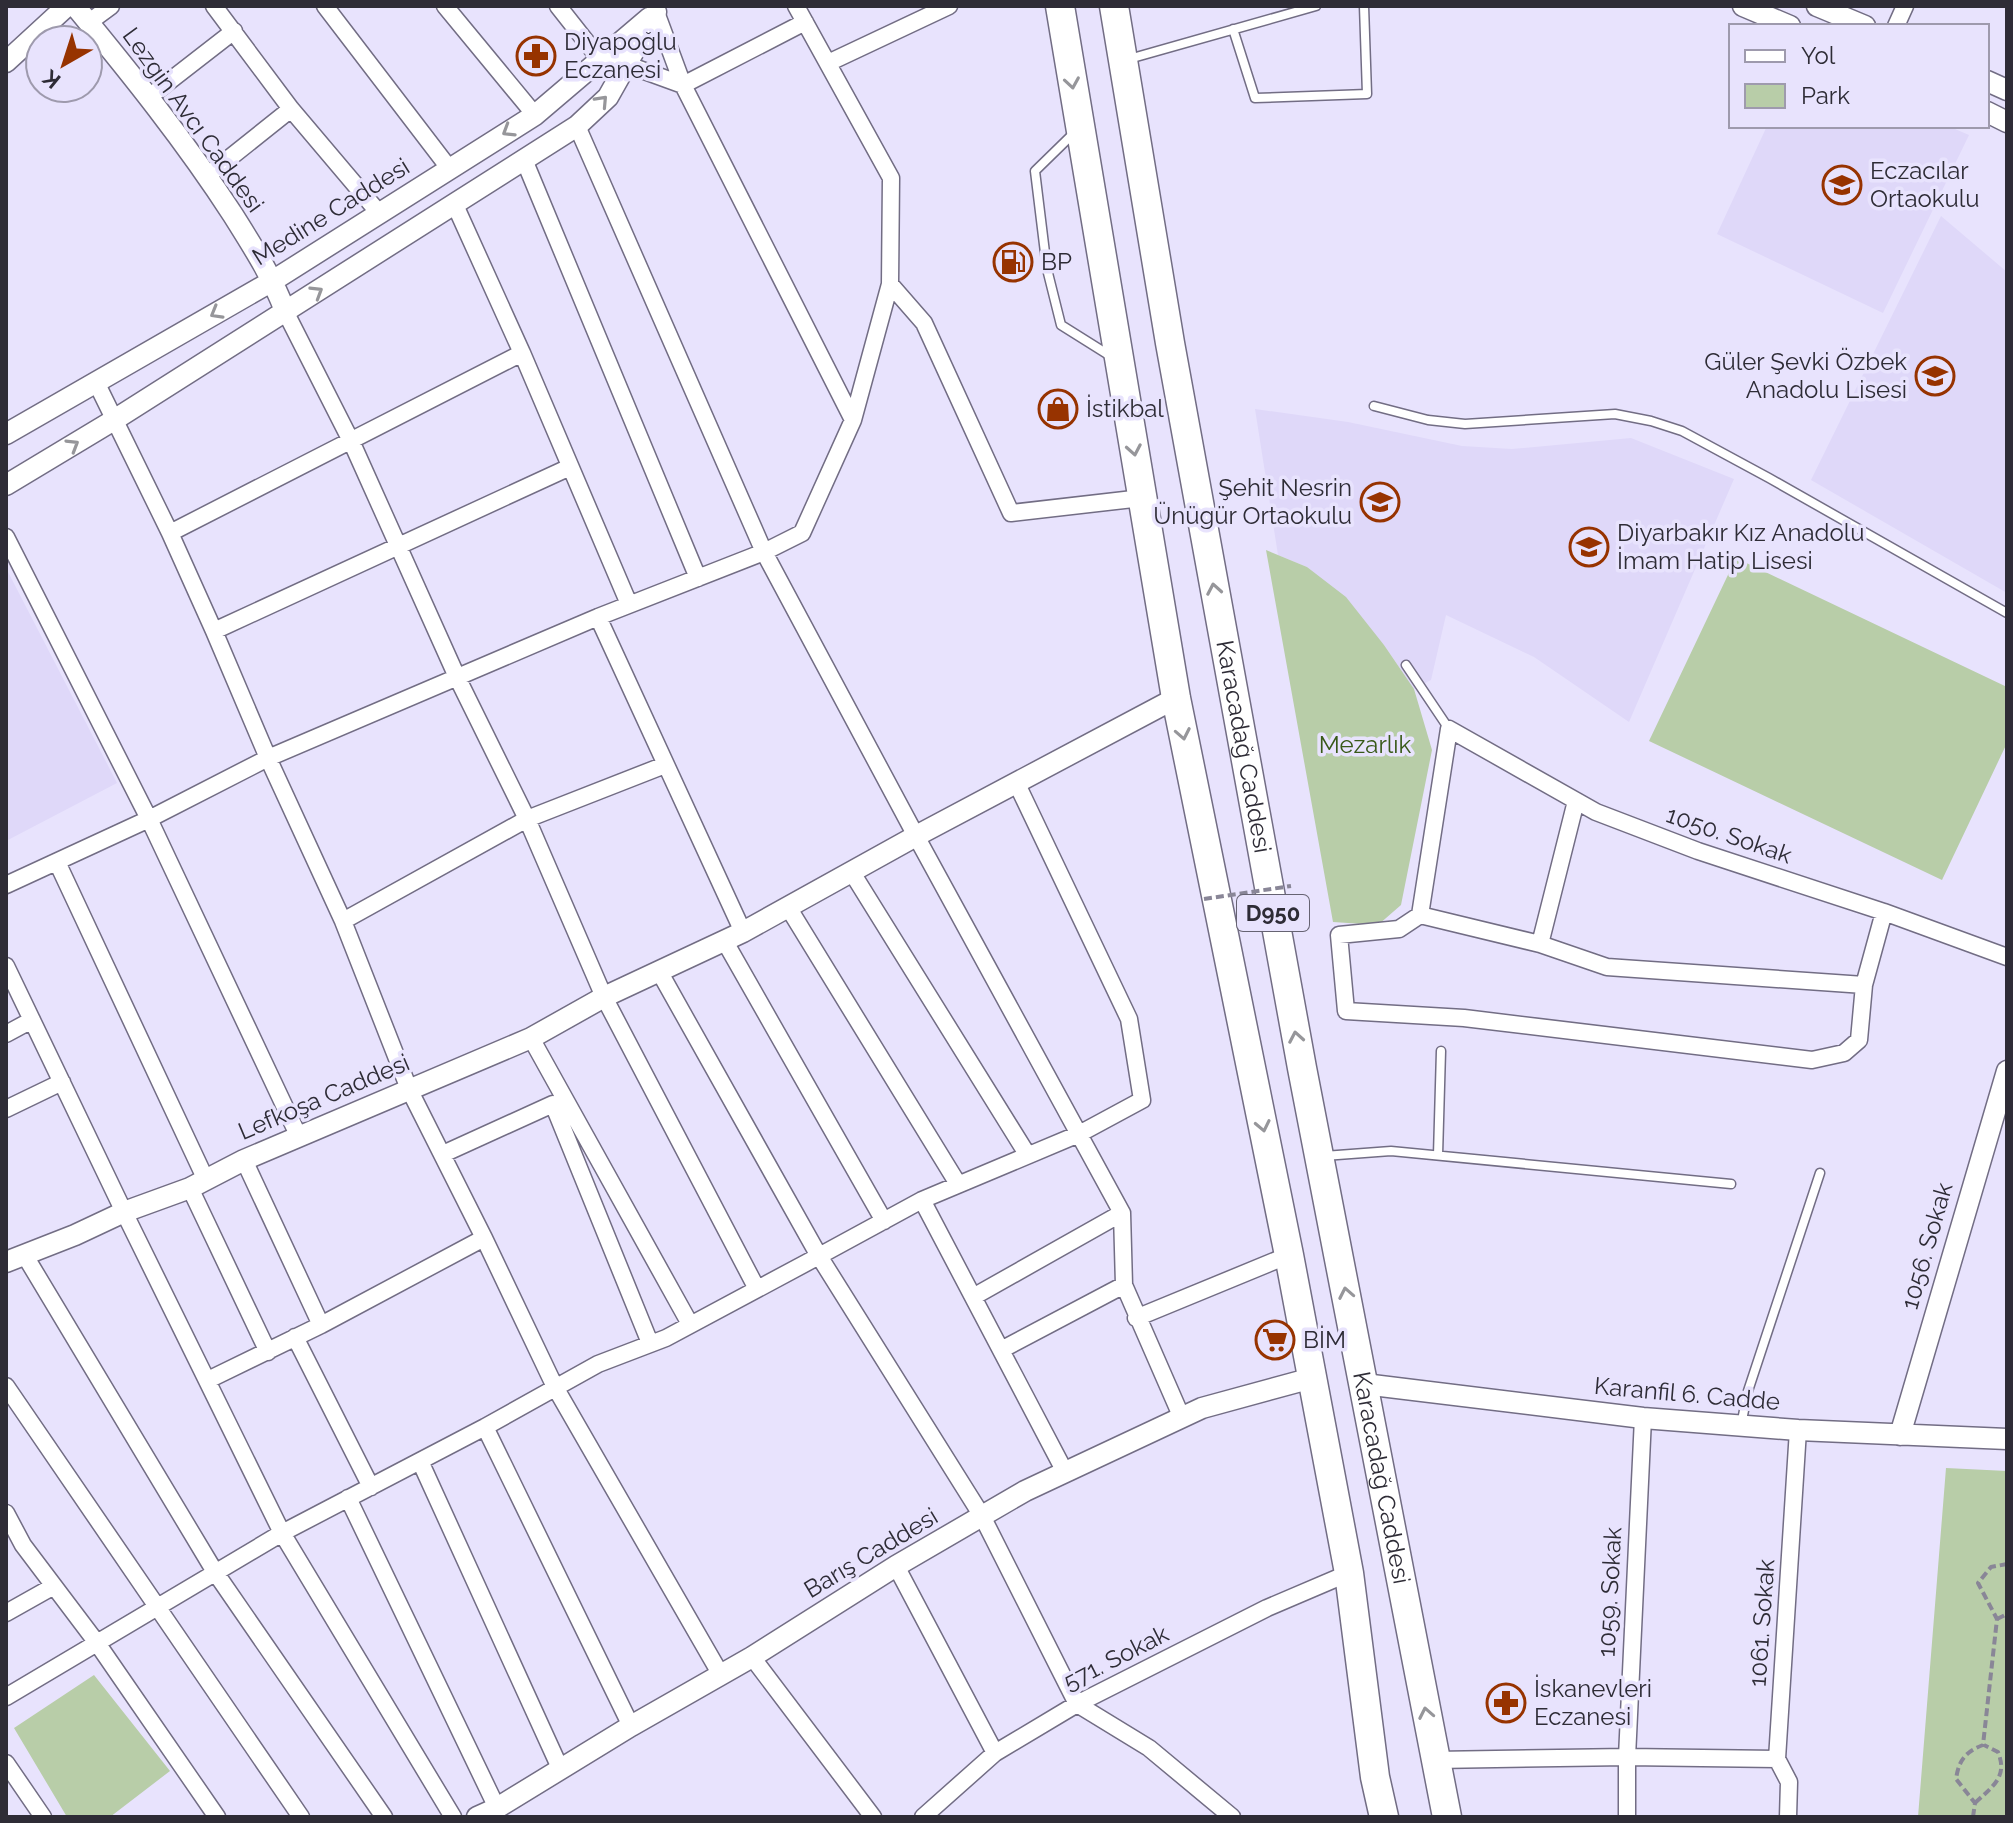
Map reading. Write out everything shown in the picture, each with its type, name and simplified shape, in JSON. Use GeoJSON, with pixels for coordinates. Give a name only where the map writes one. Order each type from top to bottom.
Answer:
{"type":"FeatureCollection","features":[{"type":"Feature","properties":{"kind":"highway","name":"Karacadağ Caddesi"},"geometry":{"type":"LineString","coordinates":[[1060,6],[1176,698],[1289,1255],[1349,1573],[1375,1777],[1384,1817]]}},
{"type":"Feature","properties":{"kind":"highway","name":"Karacadağ Caddesi"},"geometry":{"type":"LineString","coordinates":[[1114,6],[1170,343],[1319,1156],[1447,1817]]}},
{"type":"Feature","properties":{"kind":"street"},"geometry":{"type":"LineString","coordinates":[[6,62],[67,6]]}},
{"type":"Feature","properties":{"kind":"street","name":"Lezgin Avcı Caddesi"},"geometry":{"type":"LineString","coordinates":[[75,6],[149,97],[207,176],[274,280],[285,311]]}},
{"type":"Feature","properties":{"kind":"street"},"geometry":{"type":"LineString","coordinates":[[88,23],[111,6]]}},
{"type":"Feature","properties":{"kind":"street"},"geometry":{"type":"LineString","coordinates":[[214,6],[291,109],[379,213]]}},
{"type":"Feature","properties":{"kind":"street"},"geometry":{"type":"LineString","coordinates":[[325,6],[449,168]]}},
{"type":"Feature","properties":{"kind":"street"},"geometry":{"type":"LineString","coordinates":[[445,6],[535,115]]}},
{"type":"Feature","properties":{"kind":"street"},"geometry":{"type":"LineString","coordinates":[[558,6],[599,58],[683,85],[805,22]]}},
{"type":"Feature","properties":{"kind":"street"},"geometry":{"type":"LineString","coordinates":[[6,885],[149,819],[268,758],[629,604],[764,552],[802,533],[853,420],[890,284],[891,178],[796,6]]}},
{"type":"Feature","properties":{"kind":"street"},"geometry":{"type":"LineString","coordinates":[[828,63],[949,6]]}},
{"type":"Feature","properties":{"kind":"street"},"geometry":{"type":"LineString","coordinates":[[1743,6],[1785,24]]}},
{"type":"Feature","properties":{"kind":"street"},"geometry":{"type":"LineString","coordinates":[[1817,6],[1860,24]]}},
{"type":"Feature","properties":{"kind":"street"},"geometry":{"type":"LineString","coordinates":[[6,485],[525,162],[577,126],[608,97],[660,9]]}},
{"type":"Feature","properties":{"kind":"street"},"geometry":{"type":"LineString","coordinates":[[660,9],[683,85],[853,420]]}},
{"type":"Feature","properties":{"kind":"street","name":"Medine Caddesi"},"geometry":{"type":"LineString","coordinates":[[6,434],[274,280],[535,115],[660,9]]}},
{"type":"Feature","properties":{"kind":"street"},"geometry":{"type":"LineString","coordinates":[[149,97],[234,31]]}},
{"type":"Feature","properties":{"kind":"street"},"geometry":{"type":"LineString","coordinates":[[207,176],[291,109]]}},
{"type":"Feature","properties":{"kind":"street"},"geometry":{"type":"LineString","coordinates":[[1989,113],[2007,122]]}},
{"type":"Feature","properties":{"kind":"street"},"geometry":{"type":"LineString","coordinates":[[577,126],[764,552],[1122,1213],[1124,1285],[1182,1418]]}},
{"type":"Feature","properties":{"kind":"street"},"geometry":{"type":"LineString","coordinates":[[525,162],[698,578]]}},
{"type":"Feature","properties":{"kind":"street"},"geometry":{"type":"LineString","coordinates":[[455,205],[629,604]]}},
{"type":"Feature","properties":{"kind":"street"},"geometry":{"type":"LineString","coordinates":[[890,284],[924,323],[1011,513],[1142,498]]}},
{"type":"Feature","properties":{"kind":"street"},"geometry":{"type":"LineString","coordinates":[[285,311],[352,443],[457,677],[527,819],[604,997],[757,1289]]}},
{"type":"Feature","properties":{"kind":"street"},"geometry":{"type":"LineString","coordinates":[[170,533],[352,443],[522,353]]}},
{"type":"Feature","properties":{"kind":"street"},"geometry":{"type":"LineString","coordinates":[[96,382],[170,533],[343,921],[409,1089],[555,1387],[721,1675]]}},
{"type":"Feature","properties":{"kind":"street"},"geometry":{"type":"LineString","coordinates":[[214,631],[570,467]]}},
{"type":"Feature","properties":{"kind":"street"},"geometry":{"type":"LineString","coordinates":[[6,537],[149,819],[299,1137]]}},
{"type":"Feature","properties":{"kind":"street"},"geometry":{"type":"LineString","coordinates":[[598,617],[665,765],[733,936],[884,1221]]}},
{"type":"Feature","properties":{"kind":"street","name":"Lefkoşa Caddesi"},"geometry":{"type":"LineString","coordinates":[[15,1258],[198,1184],[244,1160],[531,1038],[604,997],[733,936],[1176,698]]}},
{"type":"Feature","properties":{"kind":"street"},"geometry":{"type":"LineString","coordinates":[[1420,915],[1449,729]]}},
{"type":"Feature","properties":{"kind":"street","name":"1050. Sokak"},"geometry":{"type":"LineString","coordinates":[[1449,729],[1596,812],[1698,851],[1884,912],[2007,957]]}},
{"type":"Feature","properties":{"kind":"street"},"geometry":{"type":"LineString","coordinates":[[343,921],[527,819],[665,765]]}},
{"type":"Feature","properties":{"kind":"street"},"geometry":{"type":"LineString","coordinates":[[6,1697],[282,1533],[598,1364],[690,1324],[922,1200],[1079,1134],[1142,1100],[1129,1019],[1016,782]]}},
{"type":"Feature","properties":{"kind":"street"},"geometry":{"type":"LineString","coordinates":[[1540,944],[1576,801]]}},
{"type":"Feature","properties":{"kind":"street"},"geometry":{"type":"LineString","coordinates":[[57,862],[268,1352]]}},
{"type":"Feature","properties":{"kind":"street"},"geometry":{"type":"LineString","coordinates":[[851,871],[1027,1154]]}},
{"type":"Feature","properties":{"kind":"street"},"geometry":{"type":"LineString","coordinates":[[788,907],[958,1184]]}},
{"type":"Feature","properties":{"kind":"street"},"geometry":{"type":"LineString","coordinates":[[1864,985],[1607,967],[1540,944],[1420,915],[1399,929],[1339,935],[1346,1011],[1464,1018],[1812,1060],[1844,1053],[1859,1040],[1864,985],[1884,912]]}},
{"type":"Feature","properties":{"kind":"street"},"geometry":{"type":"LineString","coordinates":[[6,966],[282,1533],[453,1817]]}},
{"type":"Feature","properties":{"kind":"street"},"geometry":{"type":"LineString","coordinates":[[659,971],[819,1256],[982,1516],[1077,1704],[1149,1748],[1232,1817]]}},
{"type":"Feature","properties":{"kind":"street"},"geometry":{"type":"LineString","coordinates":[[6,1034],[32,1020]]}},
{"type":"Feature","properties":{"kind":"street"},"geometry":{"type":"LineString","coordinates":[[531,1038],[690,1324]]}},
{"type":"Feature","properties":{"kind":"street","name":"1056. Sokak"},"geometry":{"type":"LineString","coordinates":[[1900,1435],[2007,1071]]}},
{"type":"Feature","properties":{"kind":"street"},"geometry":{"type":"LineString","coordinates":[[6,1109],[62,1082]]}},
{"type":"Feature","properties":{"kind":"street"},"geometry":{"type":"LineString","coordinates":[[443,1154],[553,1104],[650,1343]]}},
{"type":"Feature","properties":{"kind":"street"},"geometry":{"type":"LineString","coordinates":[[244,1160],[321,1325]]}},
{"type":"Feature","properties":{"kind":"street"},"geometry":{"type":"LineString","coordinates":[[922,1200],[1065,1472]]}},
{"type":"Feature","properties":{"kind":"street"},"geometry":{"type":"LineString","coordinates":[[973,1297],[1122,1213]]}},
{"type":"Feature","properties":{"kind":"street"},"geometry":{"type":"LineString","coordinates":[[208,1380],[321,1325],[484,1238]]}},
{"type":"Feature","properties":{"kind":"street"},"geometry":{"type":"LineString","coordinates":[[1136,1318],[1289,1255]]}},
{"type":"Feature","properties":{"kind":"street"},"geometry":{"type":"LineString","coordinates":[[15,1258],[215,1572],[384,1817]]}},
{"type":"Feature","properties":{"kind":"street"},"geometry":{"type":"LineString","coordinates":[[1001,1350],[1124,1285]]}},
{"type":"Feature","properties":{"kind":"street"},"geometry":{"type":"LineString","coordinates":[[295,1337],[371,1487]]}},
{"type":"Feature","properties":{"kind":"street","name":"Barış Caddesi"},"geometry":{"type":"LineString","coordinates":[[484,1814],[752,1657],[896,1566],[1025,1491],[1202,1408],[1312,1378]]}},
{"type":"Feature","properties":{"kind":"street","name":"Karanfil 6. Cadde"},"geometry":{"type":"LineString","coordinates":[[1364,1384],[1643,1418],[1798,1430],[2007,1439]]}},
{"type":"Feature","properties":{"kind":"street"},"geometry":{"type":"LineString","coordinates":[[6,1386],[301,1817]]}},
{"type":"Feature","properties":{"kind":"street","name":"1059. Sokak"},"geometry":{"type":"LineString","coordinates":[[1627,1817],[1627,1757],[1643,1418]]}},
{"type":"Feature","properties":{"kind":"street"},"geometry":{"type":"LineString","coordinates":[[485,1427],[631,1726]]}},
{"type":"Feature","properties":{"kind":"street","name":"1061. Sokak"},"geometry":{"type":"LineString","coordinates":[[1788,1817],[1789,1782],[1777,1759],[1798,1430]]}},
{"type":"Feature","properties":{"kind":"street"},"geometry":{"type":"LineString","coordinates":[[420,1461],[560,1768]]}},
{"type":"Feature","properties":{"kind":"street"},"geometry":{"type":"LineString","coordinates":[[348,1498],[484,1814]]}},
{"type":"Feature","properties":{"kind":"street"},"geometry":{"type":"LineString","coordinates":[[6,1513],[12,1542],[54,1586],[97,1643],[217,1817]]}},
{"type":"Feature","properties":{"kind":"street"},"geometry":{"type":"LineString","coordinates":[[896,1566],[995,1753]]}},
{"type":"Feature","properties":{"kind":"street","name":"571. Sokak"},"geometry":{"type":"LineString","coordinates":[[923,1817],[995,1753],[1077,1704],[1267,1608],[1349,1573]]}},
{"type":"Feature","properties":{"kind":"street"},"geometry":{"type":"LineString","coordinates":[[6,1613],[54,1586]]}},
{"type":"Feature","properties":{"kind":"street"},"geometry":{"type":"LineString","coordinates":[[752,1657],[873,1817]]}},
{"type":"Feature","properties":{"kind":"street"},"geometry":{"type":"LineString","coordinates":[[1435,1760],[1627,1757],[1777,1759]]}},
{"type":"Feature","properties":{"kind":"street"},"geometry":{"type":"LineString","coordinates":[[6,1763],[13,1788],[43,1817]]}},
{"type":"Feature","properties":{"kind":"lane"},"geometry":{"type":"LineString","coordinates":[[1124,60],[1316,6]]}},
{"type":"Feature","properties":{"kind":"lane"},"geometry":{"type":"LineString","coordinates":[[1233,29],[1255,98],[1367,94],[1364,6]]}},
{"type":"Feature","properties":{"kind":"lane"},"geometry":{"type":"LineString","coordinates":[[1079,127],[1035,171],[1047,269],[1061,325],[1118,360]]}},
{"type":"Feature","properties":{"kind":"lane"},"geometry":{"type":"LineString","coordinates":[[1374,406],[1457,424],[1615,414],[1682,431],[2007,613]]}},
{"type":"Feature","properties":{"kind":"lane"},"geometry":{"type":"LineString","coordinates":[[1406,665],[1449,729]]}},
{"type":"Feature","properties":{"kind":"lane"},"geometry":{"type":"LineString","coordinates":[[1438,1155],[1441,1051]]}},
{"type":"Feature","properties":{"kind":"lane"},"geometry":{"type":"LineString","coordinates":[[1319,1156],[1391,1151],[1731,1184]]}},
{"type":"Feature","properties":{"kind":"lane"},"geometry":{"type":"LineString","coordinates":[[1741,1425],[1748,1391],[1820,1173]]}},
{"type":"Feature","properties":{"kind":"path"},"geometry":{"type":"LineString","coordinates":[[1204,899],[1291,886]]}},
{"type":"Feature","properties":{"kind":"path"},"geometry":{"type":"LineString","coordinates":[[1983,1745],[1997,1619],[1978,1583],[1991,1567],[2007,1564]]}},
{"type":"Feature","properties":{"kind":"path"},"geometry":{"type":"LineString","coordinates":[[1997,1619],[2007,1614]]}},
{"type":"Feature","properties":{"kind":"path"},"geometry":{"type":"LineString","coordinates":[[1973,1817],[1975,1803],[1990,1789],[2002,1772],[2003,1765],[1998,1752],[1983,1745],[1968,1751],[1958,1765],[1956,1779],[1975,1803]]}},
{"type":"Feature","properties":{"kind":"shaded area","name":"Eczacılar Ortaokulu"},"geometry":{"type":"Polygon","coordinates":[[[1766,128],[1953,128],[1969,135],[1883,313],[1717,234],[1766,128]]]}},
{"type":"Feature","properties":{"kind":"shaded area","name":"Güler Şevki Özbek Anadolu Lisesi"},"geometry":{"type":"Polygon","coordinates":[[[1941,216],[2007,272],[2007,593],[1811,480],[1941,216]]]}},
{"type":"Feature","properties":{"kind":"shaded area"},"geometry":{"type":"Polygon","coordinates":[[[1255,409],[1348,422],[1462,446],[1512,449],[1631,438],[1734,479],[1629,722],[1534,657],[1446,615],[1431,680],[1414,689],[1384,645],[1307,567],[1278,555],[1255,409]]]}},
{"type":"Feature","properties":{"kind":"shaded area"},"geometry":{"type":"Polygon","coordinates":[[[6,568],[117,783],[6,841],[6,568]]]}},
{"type":"Feature","properties":{"kind":"green space","name":"Mezarlık"},"geometry":{"type":"Polygon","coordinates":[[[1266,550],[1307,567],[1346,597],[1414,689],[1432,750],[1401,905],[1378,925],[1333,922],[1266,550]]]}},
{"type":"Feature","properties":{"kind":"green space"},"geometry":{"type":"Polygon","coordinates":[[[1736,558],[2007,687],[2007,743],[1942,880],[1649,741],[1736,558]]]}},
{"type":"Feature","properties":{"kind":"green space"},"geometry":{"type":"Polygon","coordinates":[[[1946,1468],[2007,1471],[2007,1817],[1918,1817],[1946,1468]]]}},
{"type":"Feature","properties":{"kind":"green space"},"geometry":{"type":"Polygon","coordinates":[[[94,1675],[170,1771],[110,1817],[67,1817],[14,1728],[94,1675]]]}},
{"type":"Feature","properties":{"kind":"place","name":"Diyapoğlu Eczanesi"},"geometry":{"type":"Point","coordinates":[536,56]}},
{"type":"Feature","properties":{"kind":"place","name":"Eczacılar Ortaokulu"},"geometry":{"type":"Point","coordinates":[1842,185]}},
{"type":"Feature","properties":{"kind":"place","name":"BP"},"geometry":{"type":"Point","coordinates":[1013,262]}},
{"type":"Feature","properties":{"kind":"place","name":"Güler Şevki Özbek Anadolu Lisesi"},"geometry":{"type":"Point","coordinates":[1935,376]}},
{"type":"Feature","properties":{"kind":"place","name":"İstikbal"},"geometry":{"type":"Point","coordinates":[1058,409]}},
{"type":"Feature","properties":{"kind":"place","name":"Şehit Nesrin Ünügür Ortaokulu"},"geometry":{"type":"Point","coordinates":[1380,502]}},
{"type":"Feature","properties":{"kind":"place","name":"Diyarbakır Kız Anadolu İmam Hatip Lisesi"},"geometry":{"type":"Point","coordinates":[1589,547]}},
{"type":"Feature","properties":{"kind":"place","name":"BİM"},"geometry":{"type":"Point","coordinates":[1275,1340]}},
{"type":"Feature","properties":{"kind":"place","name":"İskanevleri Eczanesi"},"geometry":{"type":"Point","coordinates":[1506,1703]}}]}
